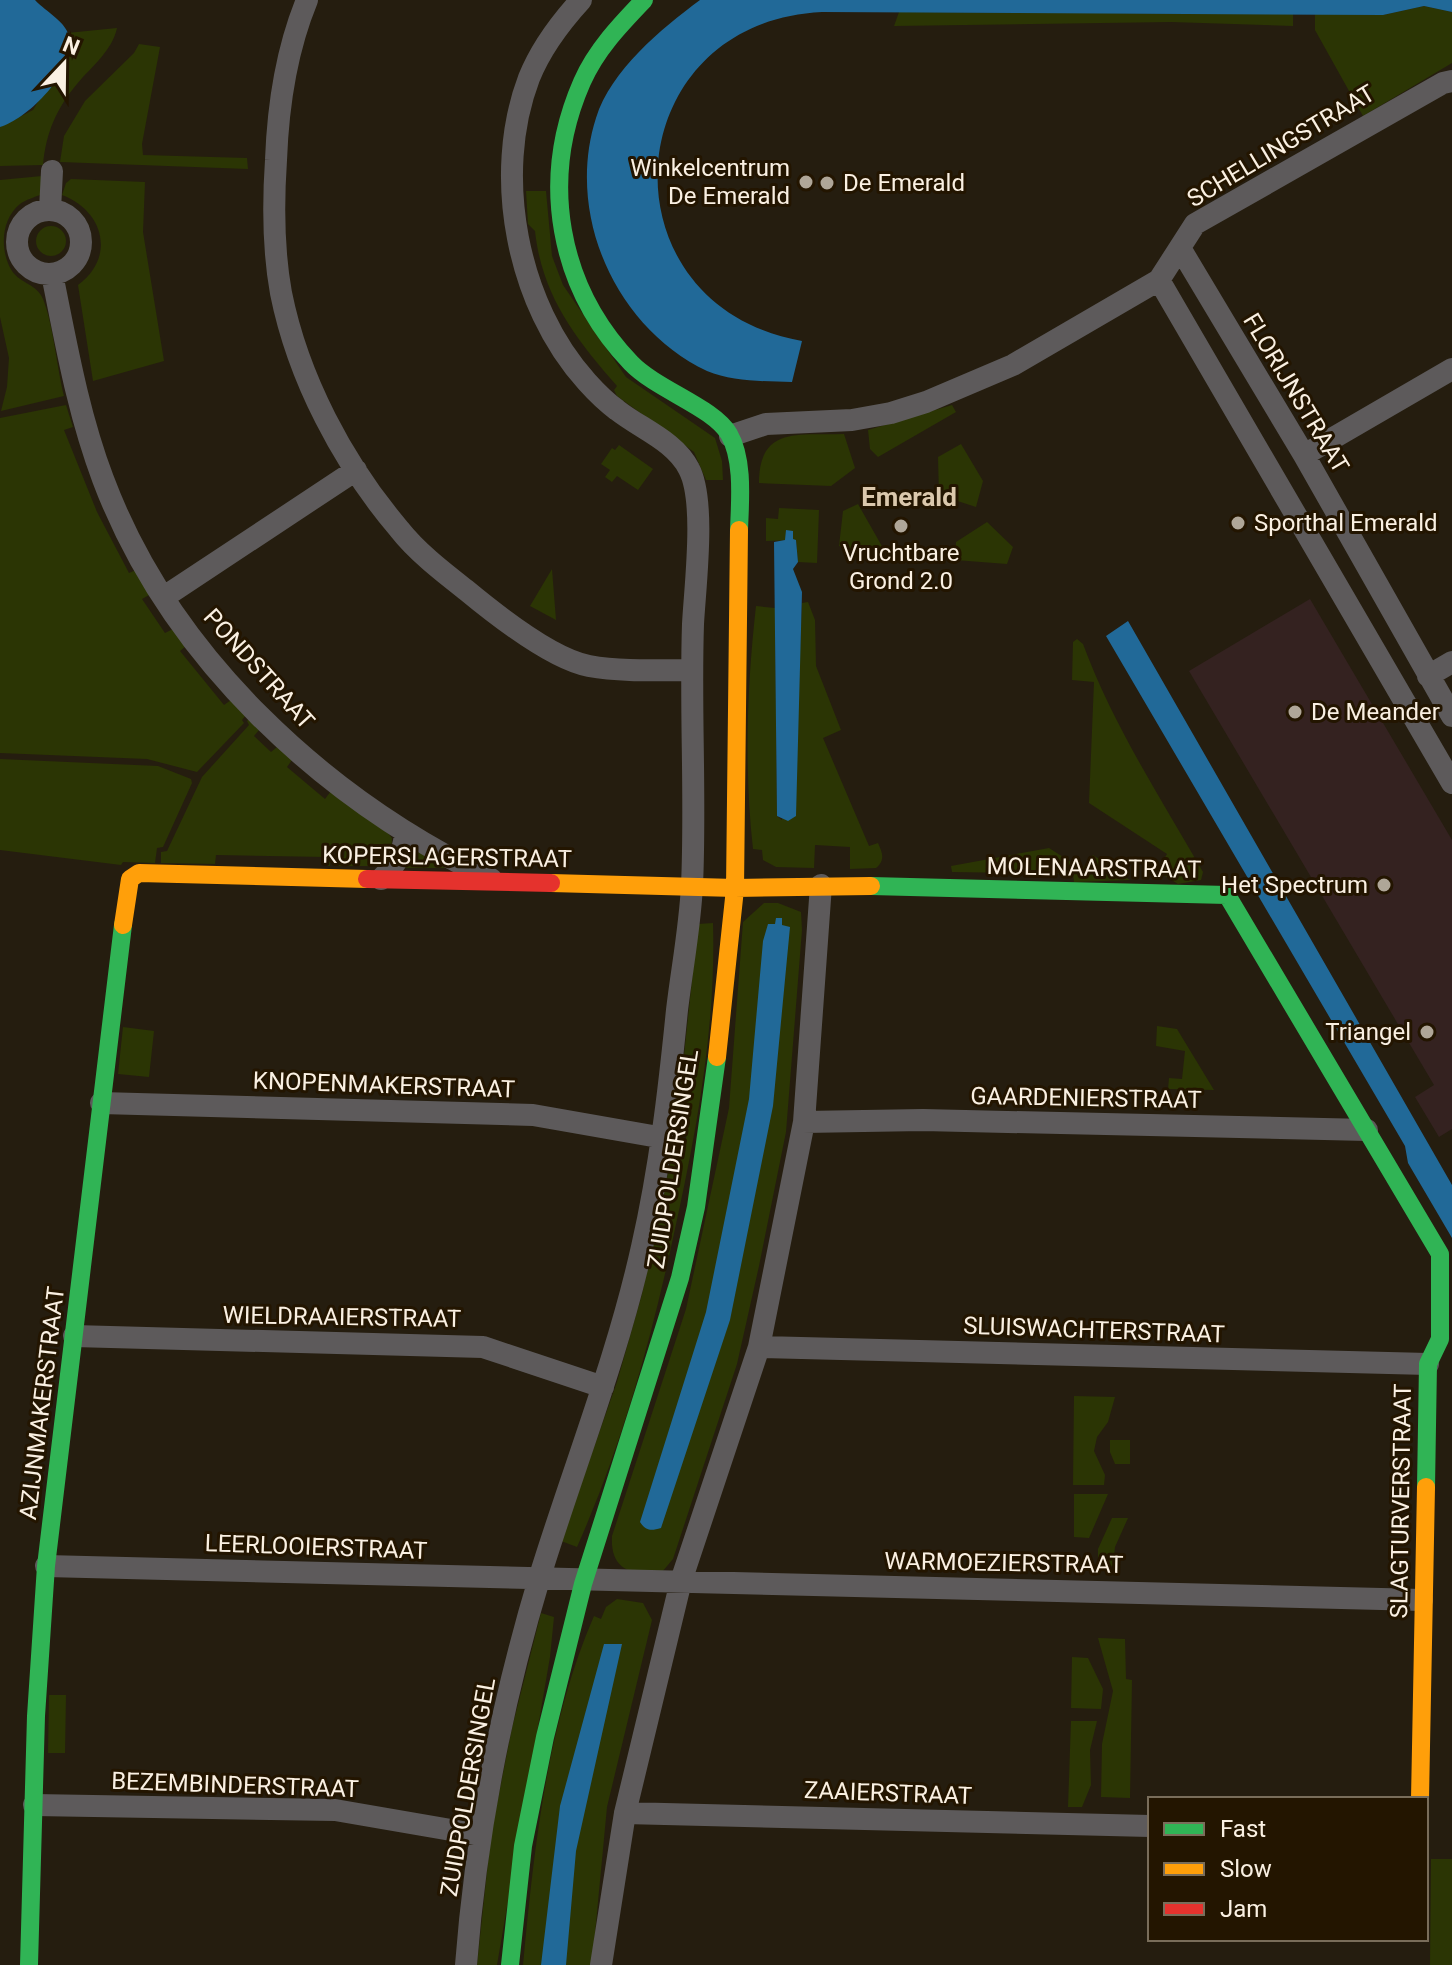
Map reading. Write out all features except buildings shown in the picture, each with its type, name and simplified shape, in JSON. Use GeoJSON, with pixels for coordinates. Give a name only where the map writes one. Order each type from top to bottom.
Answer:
{"type":"FeatureCollection","features":[{"type":"Feature","properties":{"kind":"street"},"geometry":{"type":"LineString","coordinates":[[307,0],[286,70],[277,128],[275,239],[281,293],[300,357],[324,416],[356,470],[400,531],[498,618],[541,645],[587,666],[692,670]]}},
{"type":"Feature","properties":{"kind":"street","name":"ZUIDPOLDERSINGEL"},"geometry":{"type":"LineString","coordinates":[[466,1965],[480,1835],[502,1727],[539,1579],[603,1387],[641,1251],[664,1138],[692,887],[692,670],[697,514],[692,474],[667,444],[613,408],[567,358],[539,309],[519,246],[513,182],[517,124],[529,78],[567,16],[581,0]]}},
{"type":"Feature","properties":{"kind":"street"},"geometry":{"type":"LineString","coordinates":[[644,0],[607,38],[574,99],[565,128],[557,212],[579,288],[603,331],[631,363],[666,390],[712,415],[730,436],[766,424],[852,420],[891,413],[926,402],[1013,365],[1159,280],[1452,783]]}},
{"type":"Feature","properties":{"kind":"street","name":"SCHELLINGSTRAAT"},"geometry":{"type":"LineString","coordinates":[[1159,280],[1195,224],[1364,126],[1452,81]]}},
{"type":"Feature","properties":{"kind":"street"},"geometry":{"type":"LineString","coordinates":[[50,210],[52,171]]}},
{"type":"Feature","properties":{"kind":"street"},"geometry":{"type":"LineString","coordinates":[[50,210],[68,216],[80,231],[80,251],[70,267],[52,274],[30,268],[17,249],[21,226],[39,211],[50,210]]}},
{"type":"Feature","properties":{"kind":"street","name":"FLORIJNSTRAAT"},"geometry":{"type":"LineString","coordinates":[[1180,248],[1304,455],[1452,716]]}},
{"type":"Feature","properties":{"kind":"street","name":"PONDSTRAAT"},"geometry":{"type":"LineString","coordinates":[[52,274],[77,397],[104,482],[164,597],[219,671],[286,740],[341,788],[405,834],[495,882]]}},
{"type":"Feature","properties":{"kind":"street"},"geometry":{"type":"LineString","coordinates":[[1304,455],[1452,369]]}},
{"type":"Feature","properties":{"kind":"street","name":"ZUIDPOLDERSINGEL"},"geometry":{"type":"LineString","coordinates":[[510,1965],[525,1832],[557,1685],[584,1581],[662,1345],[692,1230],[725,991],[735,888],[738,494],[736,451],[730,436]]}},
{"type":"Feature","properties":{"kind":"street"},"geometry":{"type":"LineString","coordinates":[[164,597],[356,470]]}},
{"type":"Feature","properties":{"kind":"street"},"geometry":{"type":"LineString","coordinates":[[1335,583],[1366,566]]}},
{"type":"Feature","properties":{"kind":"street"},"geometry":{"type":"LineString","coordinates":[[1428,676],[1452,662]]}},
{"type":"Feature","properties":{"kind":"street"},"geometry":{"type":"LineString","coordinates":[[381,879],[396,865],[403,853],[405,834]]}},
{"type":"Feature","properties":{"kind":"street","name":"AZIJNMAKERSTRAAT"},"geometry":{"type":"LineString","coordinates":[[29,1965],[33,1760],[46,1566],[128,888],[130,879],[139,873],[158,873]]}},
{"type":"Feature","properties":{"kind":"street","name":"KOPERSLAGERSTRAAT"},"geometry":{"type":"LineString","coordinates":[[158,873],[735,888]]}},
{"type":"Feature","properties":{"kind":"street"},"geometry":{"type":"LineString","coordinates":[[601,1965],[625,1813],[681,1581],[759,1347],[804,1122],[821,885]]}},
{"type":"Feature","properties":{"kind":"street","name":"MOLENAARSTRAAT"},"geometry":{"type":"LineString","coordinates":[[735,888],[821,885],[1227,895],[1367,1130]]}},
{"type":"Feature","properties":{"kind":"street","name":"KNOPENMAKERSTRAAT"},"geometry":{"type":"LineString","coordinates":[[101,1103],[533,1115],[664,1138]]}},
{"type":"Feature","properties":{"kind":"street","name":"GAARDENIERSTRAAT"},"geometry":{"type":"LineString","coordinates":[[804,1122],[923,1120],[1367,1130]]}},
{"type":"Feature","properties":{"kind":"street","name":"SLAGTURVERSTRAAT"},"geometry":{"type":"LineString","coordinates":[[1367,1130],[1440,1254],[1440,1339],[1428,1364],[1420,1797]]}},
{"type":"Feature","properties":{"kind":"street","name":"WIELDRAAIERSTRAAT"},"geometry":{"type":"LineString","coordinates":[[74,1336],[483,1347],[603,1387]]}},
{"type":"Feature","properties":{"kind":"street","name":"SLUISWACHTERSTRAAT"},"geometry":{"type":"LineString","coordinates":[[759,1347],[1428,1364]]}},
{"type":"Feature","properties":{"kind":"street","name":"LEERLOOIERSTRAAT"},"geometry":{"type":"LineString","coordinates":[[46,1566],[584,1581]]}},
{"type":"Feature","properties":{"kind":"street","name":"WARMOEZIERSTRAAT"},"geometry":{"type":"LineString","coordinates":[[584,1581],[1422,1600]]}},
{"type":"Feature","properties":{"kind":"street","name":"BEZEMBINDERSTRAAT"},"geometry":{"type":"LineString","coordinates":[[34,1805],[335,1810],[480,1835]]}},
{"type":"Feature","properties":{"kind":"street","name":"ZAAIERSTRAAT"},"geometry":{"type":"LineString","coordinates":[[625,1813],[1148,1826]]}},
{"type":"Feature","properties":{"kind":"shaded area"},"geometry":{"type":"Polygon","coordinates":[[[1310,599],[1452,840],[1452,1129],[1439,1137],[1415,1097],[1434,1085],[1189,671],[1310,599]]]}},
{"type":"Feature","properties":{"kind":"green space"},"geometry":{"type":"Polygon","coordinates":[[[1424,6],[1452,12],[1452,63],[1363,116],[1315,30],[1315,13],[1383,15],[1424,6]]]}},
{"type":"Feature","properties":{"kind":"green space"},"geometry":{"type":"Polygon","coordinates":[[[899,12],[1293,14],[1293,26],[1171,22],[894,26],[899,12]]]}},
{"type":"Feature","properties":{"kind":"green space"},"geometry":{"type":"Polygon","coordinates":[[[117,28],[106,51],[58,112],[47,142],[43,165],[0,166],[0,127],[33,110],[69,51],[67,33],[117,28]]]}},
{"type":"Feature","properties":{"kind":"green space"},"geometry":{"type":"Polygon","coordinates":[[[139,44],[160,47],[142,144],[143,155],[247,158],[248,169],[60,162],[64,136],[85,101],[134,53],[139,44]]]}},
{"type":"Feature","properties":{"kind":"green space"},"geometry":{"type":"Polygon","coordinates":[[[42,176],[42,194],[20,204],[13,211],[6,227],[4,246],[12,271],[37,290],[43,299],[64,396],[1,411],[9,358],[0,317],[0,180],[42,176]]]}},
{"type":"Feature","properties":{"kind":"green space"},"geometry":{"type":"Polygon","coordinates":[[[71,179],[145,182],[143,232],[164,361],[93,381],[78,285],[90,274],[97,261],[101,248],[100,236],[88,212],[62,195],[71,179]]]}},
{"type":"Feature","properties":{"kind":"green space"},"geometry":{"type":"Polygon","coordinates":[[[526,191],[546,191],[552,256],[563,285],[626,377],[715,438],[722,461],[723,480],[706,480],[694,452],[617,396],[614,390],[617,386],[575,333],[553,296],[535,231],[528,224],[526,191]]]}},
{"type":"Feature","properties":{"kind":"green space"},"geometry":{"type":"Polygon","coordinates":[[[51,226],[62,230],[66,241],[62,252],[51,256],[40,252],[36,241],[40,230],[51,226]]]}},
{"type":"Feature","properties":{"kind":"green space"},"geometry":{"type":"Polygon","coordinates":[[[66,405],[73,427],[64,430],[97,512],[129,573],[136,570],[151,594],[142,599],[165,633],[173,629],[186,646],[180,651],[224,705],[231,700],[246,715],[242,720],[244,723],[197,772],[147,759],[0,753],[0,418],[66,405]]]}},
{"type":"Feature","properties":{"kind":"green space"},"geometry":{"type":"Polygon","coordinates":[[[952,405],[956,412],[878,457],[870,449],[868,430],[952,405]]]}},
{"type":"Feature","properties":{"kind":"green space"},"geometry":{"type":"Polygon","coordinates":[[[844,434],[855,468],[831,486],[759,483],[761,464],[766,451],[774,443],[798,435],[844,434]]]}},
{"type":"Feature","properties":{"kind":"green space"},"geometry":{"type":"Polygon","coordinates":[[[961,444],[983,481],[976,507],[939,495],[938,457],[961,444]]]}},
{"type":"Feature","properties":{"kind":"green space"},"geometry":{"type":"Polygon","coordinates":[[[619,445],[653,469],[638,490],[617,476],[612,482],[605,477],[610,470],[601,464],[612,448],[615,450],[619,445]]]}},
{"type":"Feature","properties":{"kind":"green space"},"geometry":{"type":"Polygon","coordinates":[[[858,504],[883,548],[866,556],[839,546],[843,511],[858,504]]]}},
{"type":"Feature","properties":{"kind":"green space"},"geometry":{"type":"Polygon","coordinates":[[[779,508],[819,510],[817,563],[798,562],[796,540],[766,541],[766,518],[778,519],[779,508]]]}},
{"type":"Feature","properties":{"kind":"green space"},"geometry":{"type":"Polygon","coordinates":[[[987,522],[1013,547],[1007,564],[955,560],[956,542],[987,522]]]}},
{"type":"Feature","properties":{"kind":"green space"},"geometry":{"type":"Polygon","coordinates":[[[552,569],[556,620],[530,606],[552,569]]]}},
{"type":"Feature","properties":{"kind":"green space"},"geometry":{"type":"Polygon","coordinates":[[[808,602],[815,620],[816,666],[841,730],[823,738],[869,846],[878,843],[880,847],[882,859],[876,868],[850,869],[850,847],[815,845],[814,868],[776,867],[763,860],[762,850],[753,849],[748,789],[748,728],[756,606],[775,608],[777,816],[782,820],[799,674],[802,603],[808,602]]]}},
{"type":"Feature","properties":{"kind":"green space"},"geometry":{"type":"Polygon","coordinates":[[[1077,639],[1083,644],[1123,732],[1203,872],[1201,880],[1178,884],[1157,871],[1167,854],[1089,803],[1094,682],[1072,680],[1073,642],[1077,639]]]}},
{"type":"Feature","properties":{"kind":"green space"},"geometry":{"type":"Polygon","coordinates":[[[249,719],[259,730],[254,736],[271,752],[277,747],[292,760],[287,767],[325,799],[331,791],[386,831],[392,838],[391,855],[379,866],[333,866],[334,857],[344,857],[345,846],[331,845],[330,866],[327,866],[327,857],[216,855],[215,864],[161,863],[161,852],[167,851],[202,777],[249,725],[249,719]]]}},
{"type":"Feature","properties":{"kind":"green space"},"geometry":{"type":"Polygon","coordinates":[[[0,759],[158,766],[191,779],[192,783],[163,847],[157,848],[155,863],[123,862],[121,865],[0,850],[0,759]]]}},
{"type":"Feature","properties":{"kind":"green space"},"geometry":{"type":"Polygon","coordinates":[[[413,847],[451,868],[405,868],[413,847]]]}},
{"type":"Feature","properties":{"kind":"green space"},"geometry":{"type":"Polygon","coordinates":[[[1049,848],[1082,869],[1093,855],[1130,880],[1074,882],[1073,874],[952,872],[951,866],[1049,848]]]}},
{"type":"Feature","properties":{"kind":"green space"},"geometry":{"type":"Polygon","coordinates":[[[764,903],[778,903],[801,912],[786,1132],[737,1364],[673,1559],[662,1572],[641,1573],[619,1563],[612,1547],[612,1536],[686,1309],[729,1108],[743,922],[764,903]]]}},
{"type":"Feature","properties":{"kind":"green space"},"geometry":{"type":"Polygon","coordinates":[[[713,923],[708,1039],[691,1153],[675,1229],[622,1430],[577,1547],[561,1541],[617,1382],[642,1294],[673,1150],[684,1151],[687,1132],[676,1130],[698,924],[713,923]]]}},
{"type":"Feature","properties":{"kind":"green space"},"geometry":{"type":"Polygon","coordinates":[[[1157,1026],[1177,1029],[1214,1090],[1168,1089],[1169,1078],[1182,1079],[1185,1051],[1156,1046],[1157,1026]]]}},
{"type":"Feature","properties":{"kind":"green space"},"geometry":{"type":"Polygon","coordinates":[[[123,1027],[154,1031],[149,1077],[118,1074],[123,1027]]]}},
{"type":"Feature","properties":{"kind":"green space"},"geometry":{"type":"Polygon","coordinates":[[[1074,1396],[1115,1397],[1108,1422],[1097,1437],[1094,1451],[1105,1475],[1104,1485],[1073,1485],[1074,1396]]]}},
{"type":"Feature","properties":{"kind":"green space"},"geometry":{"type":"Polygon","coordinates":[[[1110,1440],[1130,1440],[1130,1464],[1115,1464],[1110,1452],[1110,1440]]]}},
{"type":"Feature","properties":{"kind":"green space"},"geometry":{"type":"Polygon","coordinates":[[[1074,1494],[1108,1494],[1089,1538],[1074,1537],[1074,1494]]]}},
{"type":"Feature","properties":{"kind":"green space"},"geometry":{"type":"Polygon","coordinates":[[[1112,1518],[1128,1518],[1115,1547],[1113,1566],[1098,1565],[1098,1549],[1112,1518]]]}},
{"type":"Feature","properties":{"kind":"green space"},"geometry":{"type":"Polygon","coordinates":[[[617,1599],[643,1603],[652,1620],[607,1807],[592,1965],[523,1965],[545,1787],[565,1700],[594,1616],[601,1619],[606,1607],[617,1599]]]}},
{"type":"Feature","properties":{"kind":"green space"},"geometry":{"type":"Polygon","coordinates":[[[541,1613],[554,1617],[550,1657],[497,1965],[477,1965],[491,1834],[512,1728],[541,1613]]]}},
{"type":"Feature","properties":{"kind":"green space"},"geometry":{"type":"Polygon","coordinates":[[[1098,1638],[1125,1639],[1126,1679],[1132,1680],[1130,1798],[1101,1797],[1102,1744],[1113,1691],[1098,1638]]]}},
{"type":"Feature","properties":{"kind":"green space"},"geometry":{"type":"Polygon","coordinates":[[[1072,1657],[1088,1658],[1103,1689],[1101,1709],[1071,1708],[1072,1657]]]}},
{"type":"Feature","properties":{"kind":"green space"},"geometry":{"type":"Polygon","coordinates":[[[49,1695],[66,1695],[65,1753],[48,1753],[49,1695]]]}},
{"type":"Feature","properties":{"kind":"green space"},"geometry":{"type":"Polygon","coordinates":[[[1071,1721],[1097,1721],[1090,1750],[1091,1785],[1082,1807],[1068,1807],[1071,1721]]]}},
{"type":"Feature","properties":{"kind":"green space"},"geometry":{"type":"Polygon","coordinates":[[[1431,1859],[1452,1859],[1452,1965],[1430,1965],[1431,1859]]]}},
{"type":"Feature","properties":{"kind":"water"},"geometry":{"type":"Polygon","coordinates":[[[0,0],[35,0],[65,27],[70,45],[67,59],[50,88],[25,113],[0,127],[0,0]]]}},
{"type":"Feature","properties":{"kind":"water"},"geometry":{"type":"Polygon","coordinates":[[[700,0],[1452,0],[1452,12],[1424,6],[1383,15],[822,12],[753,28],[703,63],[671,111],[658,167],[664,224],[690,276],[736,317],[802,341],[792,382],[717,375],[675,352],[647,327],[624,298],[606,265],[594,229],[587,192],[588,155],[603,100],[639,52],[700,0]]]}},
{"type":"Feature","properties":{"kind":"water"},"geometry":{"type":"Polygon","coordinates":[[[786,530],[793,531],[793,539],[796,540],[798,562],[793,569],[802,592],[796,816],[788,821],[777,816],[774,542],[785,540],[786,530]]]}},
{"type":"Feature","properties":{"kind":"water"},"geometry":{"type":"Polygon","coordinates":[[[1128,621],[1452,1185],[1452,1238],[1408,1163],[1405,1146],[1106,636],[1128,621]]]}},
{"type":"Feature","properties":{"kind":"water"},"geometry":{"type":"Polygon","coordinates":[[[776,918],[782,918],[782,925],[790,927],[773,1106],[730,1320],[661,1528],[649,1530],[640,1522],[706,1312],[749,1099],[763,941],[768,924],[775,924],[776,918]]]}},
{"type":"Feature","properties":{"kind":"water"},"geometry":{"type":"Polygon","coordinates":[[[604,1644],[622,1644],[576,1851],[566,1965],[541,1965],[560,1806],[604,1644]]]}},
{"type":"Feature","properties":{"kind":"traffic: fast"},"geometry":{"type":"LineString","coordinates":[[644,0],[594,59],[569,119],[561,157],[559,194],[563,231],[572,267],[586,301],[606,333],[642,373],[711,415],[729,434],[739,468],[739,530]]}},
{"type":"Feature","properties":{"kind":"traffic: fast"},"geometry":{"type":"LineString","coordinates":[[871,886],[1227,895],[1440,1254],[1440,1339],[1428,1364],[1426,1487]]}},
{"type":"Feature","properties":{"kind":"traffic: fast"},"geometry":{"type":"LineString","coordinates":[[29,1965],[36,1716],[46,1566],[123,925]]}},
{"type":"Feature","properties":{"kind":"traffic: fast"},"geometry":{"type":"LineString","coordinates":[[510,1965],[523,1846],[545,1737],[583,1584],[680,1278],[696,1207],[717,1057]]}},
{"type":"Feature","properties":{"kind":"traffic: slow"},"geometry":{"type":"LineString","coordinates":[[717,1057],[735,889],[739,530]]}},
{"type":"Feature","properties":{"kind":"traffic: slow"},"geometry":{"type":"LineString","coordinates":[[123,925],[130,879],[139,873],[367,879]]}},
{"type":"Feature","properties":{"kind":"traffic: slow"},"geometry":{"type":"LineString","coordinates":[[551,883],[735,888],[871,886]]}},
{"type":"Feature","properties":{"kind":"traffic: slow"},"geometry":{"type":"LineString","coordinates":[[1420,1797],[1426,1487]]}},
{"type":"Feature","properties":{"kind":"traffic: jam"},"geometry":{"type":"LineString","coordinates":[[367,879],[551,883]]}},
{"type":"Feature","properties":{"kind":"place","name":"Winkelcentrum De Emerald"},"geometry":{"type":"Point","coordinates":[806,182]}},
{"type":"Feature","properties":{"kind":"place","name":"De Emerald"},"geometry":{"type":"Point","coordinates":[827,183]}},
{"type":"Feature","properties":{"kind":"place","name":"Sporthal Emerald"},"geometry":{"type":"Point","coordinates":[1238,523]}},
{"type":"Feature","properties":{"kind":"place","name":"Vruchtbare Grond 2.0"},"geometry":{"type":"Point","coordinates":[901,526]}},
{"type":"Feature","properties":{"kind":"place","name":"De Meander"},"geometry":{"type":"Point","coordinates":[1295,712]}},
{"type":"Feature","properties":{"kind":"place","name":"Het Spectrum"},"geometry":{"type":"Point","coordinates":[1384,885]}},
{"type":"Feature","properties":{"kind":"place","name":"Triangel"},"geometry":{"type":"Point","coordinates":[1427,1032]}},
{"type":"Feature","properties":{"kind":"district","name":"Emerald"},"geometry":{"type":"Point","coordinates":[909,497]}}]}
